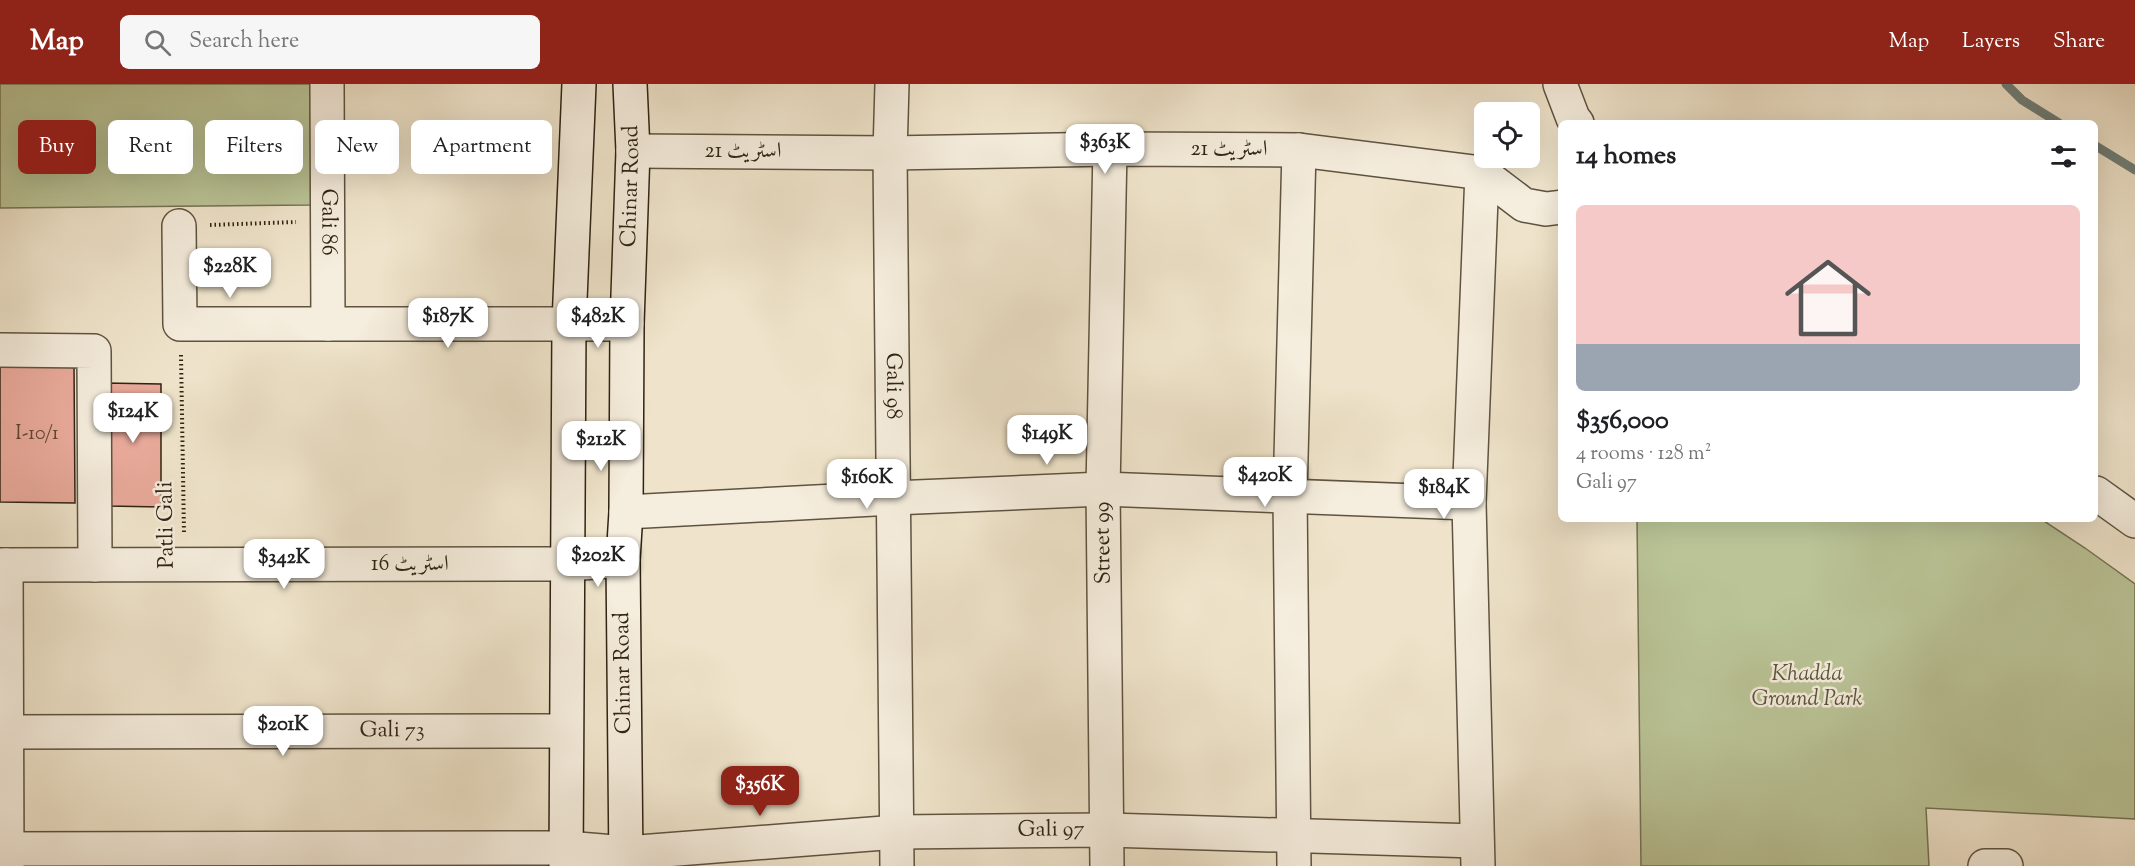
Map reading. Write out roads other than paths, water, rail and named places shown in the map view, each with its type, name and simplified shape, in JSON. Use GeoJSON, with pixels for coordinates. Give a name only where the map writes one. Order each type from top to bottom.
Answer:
{"type":"FeatureCollection","features":[{"type":"Feature","properties":{"kind":"street","name":"Gali 86"},"geometry":{"type":"LineString","coordinates":[[327,84],[328,324]]}},
{"type":"Feature","properties":{"kind":"street"},"geometry":{"type":"LineString","coordinates":[[566,857],[569,324],[579,84]]}},
{"type":"Feature","properties":{"kind":"street","name":"Chinar Road"},"geometry":{"type":"LineString","coordinates":[[626,859],[622,560],[626,512],[627,324],[633,151],[630,84]]}},
{"type":"Feature","properties":{"kind":"street","name":"Gali 98"},"geometry":{"type":"LineString","coordinates":[[892,84],[890,153],[892,498],[897,866]]}},
{"type":"Feature","properties":{"kind":"street"},"geometry":{"type":"LineString","coordinates":[[1560,84],[1575,120]]}},
{"type":"Feature","properties":{"kind":"street","name":"اسٹریٹ 21"},"geometry":{"type":"LineString","coordinates":[[633,151],[890,153],[1110,149],[1299,150],[1482,173]]}},
{"type":"Feature","properties":{"kind":"street","name":"Street 99"},"geometry":{"type":"LineString","coordinates":[[1107,866],[1103,489],[1110,149]]}},
{"type":"Feature","properties":{"kind":"street"},"geometry":{"type":"LineString","coordinates":[[1294,851],[1290,496],[1299,150]]}},
{"type":"Feature","properties":{"kind":"street"},"geometry":{"type":"LineString","coordinates":[[1482,173],[1524,205],[1545,209],[1558,207]]}},
{"type":"Feature","properties":{"kind":"street"},"geometry":{"type":"LineString","coordinates":[[1477,854],[1469,503],[1482,173]]}},
{"type":"Feature","properties":{"kind":"street"},"geometry":{"type":"LineString","coordinates":[[179,226],[180,324],[627,324]]}},
{"type":"Feature","properties":{"kind":"street"},"geometry":{"type":"LineString","coordinates":[[0,350],[94,351],[95,565]]}},
{"type":"Feature","properties":{"kind":"street"},"geometry":{"type":"LineString","coordinates":[[626,512],[1103,489],[1469,503]]}},
{"type":"Feature","properties":{"kind":"street"},"geometry":{"type":"LineString","coordinates":[[2098,495],[2135,521]]}},
{"type":"Feature","properties":{"kind":"street","name":"اسٹریٹ 16"},"geometry":{"type":"LineString","coordinates":[[3,565],[568,564],[622,560]]}},
{"type":"Feature","properties":{"kind":"street"},"geometry":{"type":"LineString","coordinates":[[3,565],[5,854]]}},
{"type":"Feature","properties":{"kind":"street","name":"Gali 73"},"geometry":{"type":"LineString","coordinates":[[3,732],[566,731]]}},
{"type":"Feature","properties":{"kind":"street","name":"Gali 97"},"geometry":{"type":"LineString","coordinates":[[5,854],[626,859],[897,832],[1108,830],[1294,851],[1477,854]]}},
{"type":"Feature","properties":{"kind":"street"},"geometry":{"type":"LineString","coordinates":[[1985,866],[2006,866]]}},
{"type":"Feature","properties":{"kind":"waterway"},"geometry":{"type":"LineString","coordinates":[[2006,84],[2022,100],[2054,120]]}},
{"type":"Feature","properties":{"kind":"waterway"},"geometry":{"type":"LineString","coordinates":[[2098,147],[2135,170]]}},
{"type":"Feature","properties":{"kind":"park label","name":"Khadda Ground Park"},"geometry":{"type":"Point","coordinates":[1807,688]}}]}
